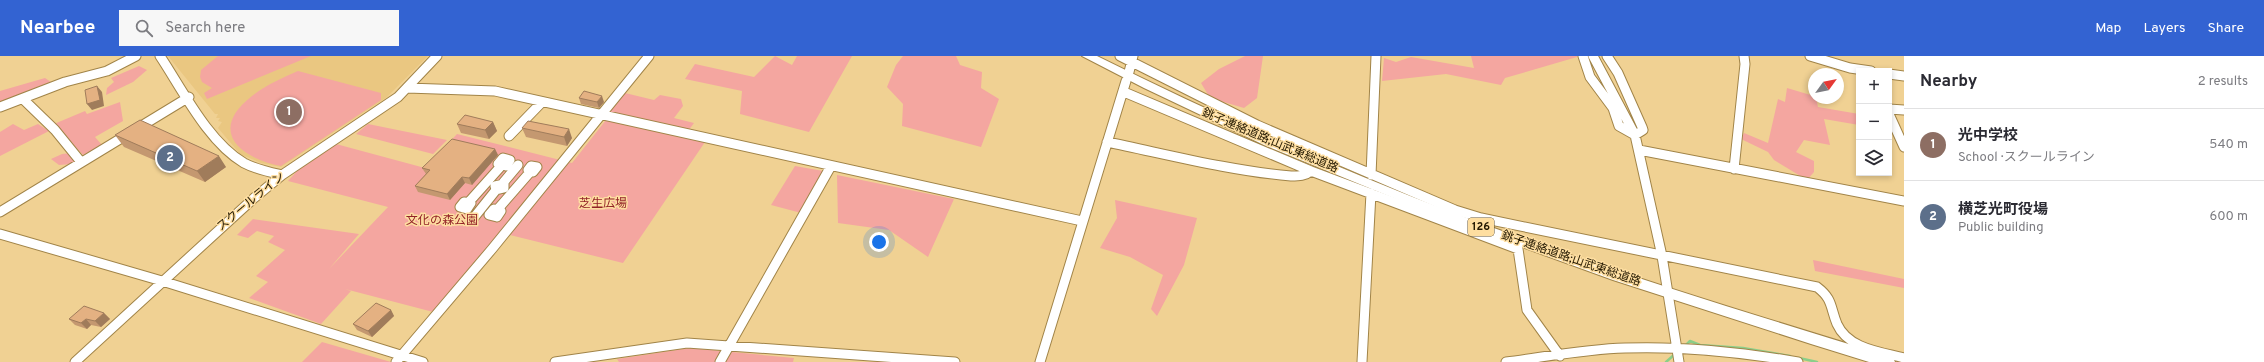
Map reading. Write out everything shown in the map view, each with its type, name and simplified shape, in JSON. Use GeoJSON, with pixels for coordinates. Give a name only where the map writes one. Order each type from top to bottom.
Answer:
{"type":"FeatureCollection","features":[{"type":"Feature","properties":{"kind":"highway","name":"銚子連絡道路;山武東総道路"},"geometry":{"type":"LineString","coordinates":[[1088,56],[1210,116],[1372,185],[1578,262],[1669,293],[1888,362]]}},
{"type":"Feature","properties":{"kind":"street"},"geometry":{"type":"LineString","coordinates":[[0,107],[65,82],[107,71],[136,56]]}},
{"type":"Feature","properties":{"kind":"street"},"geometry":{"type":"LineString","coordinates":[[160,56],[210,129],[232,155],[252,167],[282,175]]}},
{"type":"Feature","properties":{"kind":"street","name":"スクールライン"},"geometry":{"type":"LineString","coordinates":[[75,362],[217,230],[282,175],[381,109],[407,88],[437,56]]}},
{"type":"Feature","properties":{"kind":"street"},"geometry":{"type":"LineString","coordinates":[[399,358],[492,249],[649,56]]}},
{"type":"Feature","properties":{"kind":"street"},"geometry":{"type":"LineString","coordinates":[[1120,56],[1132,59],[1257,125],[1371,175],[1481,218],[1817,287],[1830,298],[1840,330],[1846,337],[1856,343],[1904,358]]}},
{"type":"Feature","properties":{"kind":"street"},"geometry":{"type":"LineString","coordinates":[[1371,175],[1376,56]]}},
{"type":"Feature","properties":{"kind":"street"},"geometry":{"type":"LineString","coordinates":[[1583,56],[1590,77],[1613,108],[1619,126],[1627,132],[1635,135]]}},
{"type":"Feature","properties":{"kind":"street"},"geometry":{"type":"LineString","coordinates":[[1593,56],[1598,68],[1635,135],[1662,256],[1680,362]]}},
{"type":"Feature","properties":{"kind":"street"},"geometry":{"type":"LineString","coordinates":[[1607,56],[1618,70],[1624,84],[1628,103],[1642,127],[1643,130],[1635,135]]}},
{"type":"Feature","properties":{"kind":"street"},"geometry":{"type":"LineString","coordinates":[[1734,169],[1745,64],[1744,56]]}},
{"type":"Feature","properties":{"kind":"street"},"geometry":{"type":"LineString","coordinates":[[1810,56],[1856,69]]}},
{"type":"Feature","properties":{"kind":"street"},"geometry":{"type":"LineString","coordinates":[[1129,72],[1132,59]]}},
{"type":"Feature","properties":{"kind":"street"},"geometry":{"type":"LineString","coordinates":[[1892,74],[1904,76]]}},
{"type":"Feature","properties":{"kind":"street"},"geometry":{"type":"LineString","coordinates":[[1040,362],[1082,221],[1124,92],[1126,81]]}},
{"type":"Feature","properties":{"kind":"street"},"geometry":{"type":"LineString","coordinates":[[407,88],[495,91],[600,116],[1082,221]]}},
{"type":"Feature","properties":{"kind":"street"},"geometry":{"type":"LineString","coordinates":[[1124,92],[1311,171],[1518,249],[1527,310],[1560,356]]}},
{"type":"Feature","properties":{"kind":"street"},"geometry":{"type":"LineString","coordinates":[[0,212],[189,97]]}},
{"type":"Feature","properties":{"kind":"street"},"geometry":{"type":"LineString","coordinates":[[23,99],[30,109],[55,130],[66,146],[81,162]]}},
{"type":"Feature","properties":{"kind":"street"},"geometry":{"type":"LineString","coordinates":[[510,136],[542,102]]}},
{"type":"Feature","properties":{"kind":"street"},"geometry":{"type":"LineString","coordinates":[[1892,108],[1904,110]]}},
{"type":"Feature","properties":{"kind":"street"},"geometry":{"type":"LineString","coordinates":[[1892,121],[1904,147]]}},
{"type":"Feature","properties":{"kind":"street"},"geometry":{"type":"LineString","coordinates":[[1107,142],[1239,168],[1292,176],[1306,175],[1311,171]]}},
{"type":"Feature","properties":{"kind":"street"},"geometry":{"type":"LineString","coordinates":[[1639,150],[1904,201]]}},
{"type":"Feature","properties":{"kind":"street"},"geometry":{"type":"LineString","coordinates":[[505,164],[518,165],[530,170],[516,191],[495,211],[464,204],[505,164]]}},
{"type":"Feature","properties":{"kind":"street"},"geometry":{"type":"LineString","coordinates":[[472,220],[518,165]]}},
{"type":"Feature","properties":{"kind":"street"},"geometry":{"type":"LineString","coordinates":[[720,362],[831,166]]}},
{"type":"Feature","properties":{"kind":"street"},"geometry":{"type":"LineString","coordinates":[[484,183],[516,191]]}},
{"type":"Feature","properties":{"kind":"street"},"geometry":{"type":"LineString","coordinates":[[1362,362],[1371,193]]}},
{"type":"Feature","properties":{"kind":"street"},"geometry":{"type":"LineString","coordinates":[[0,234],[162,281],[399,358],[422,362]]}},
{"type":"Feature","properties":{"kind":"street"},"geometry":{"type":"LineString","coordinates":[[555,362],[676,343],[730,345],[955,362]]}},
{"type":"Feature","properties":{"kind":"street"},"geometry":{"type":"LineString","coordinates":[[1506,362],[1623,348],[1679,349],[1749,353],[1798,362]]}},
{"type":"Feature","properties":{"kind":"shaded area"},"geometry":{"type":"Polygon","coordinates":[[[168,56],[428,56],[387,97],[281,167],[261,163],[240,154],[218,128],[222,122],[218,121],[220,118],[216,118],[218,114],[215,114],[168,56]]]}},
{"type":"Feature","properties":{"kind":"green space"},"geometry":{"type":"Polygon","coordinates":[[[218,56],[311,56],[207,99],[204,93],[212,88],[202,82],[200,77],[201,70],[218,56]]]}},
{"type":"Feature","properties":{"kind":"green space"},"geometry":{"type":"Polygon","coordinates":[[[775,56],[792,65],[797,56],[852,56],[809,132],[740,114],[742,91],[685,79],[695,64],[754,77],[775,56]]]}},
{"type":"Feature","properties":{"kind":"green space"},"geometry":{"type":"Polygon","coordinates":[[[903,56],[956,56],[960,65],[982,72],[981,88],[999,99],[981,147],[902,126],[903,104],[887,87],[896,65],[903,56]]]}},
{"type":"Feature","properties":{"kind":"green space"},"geometry":{"type":"Polygon","coordinates":[[[1245,56],[1263,56],[1257,98],[1244,108],[1210,98],[1201,83],[1219,69],[1245,56]]]}},
{"type":"Feature","properties":{"kind":"green space"},"geometry":{"type":"Polygon","coordinates":[[[1471,56],[1577,57],[1505,78],[1501,85],[1446,74],[1382,81],[1384,58],[1396,62],[1411,57],[1474,68],[1471,56]]]}},
{"type":"Feature","properties":{"kind":"green space"},"geometry":{"type":"Polygon","coordinates":[[[139,66],[147,70],[133,82],[106,95],[107,88],[114,82],[111,78],[139,66]]]}},
{"type":"Feature","properties":{"kind":"green space"},"geometry":{"type":"Polygon","coordinates":[[[298,71],[381,93],[381,100],[281,166],[253,157],[242,150],[234,141],[231,131],[232,121],[239,109],[257,92],[268,85],[298,71]]]}},
{"type":"Feature","properties":{"kind":"green space"},"geometry":{"type":"Polygon","coordinates":[[[45,78],[54,84],[4,103],[0,101],[0,91],[45,78]]]}},
{"type":"Feature","properties":{"kind":"green space"},"geometry":{"type":"Polygon","coordinates":[[[1787,88],[1808,94],[1808,104],[1817,104],[1818,107],[1856,113],[1856,124],[1824,119],[1830,145],[1804,140],[1796,152],[1814,161],[1814,172],[1807,180],[1774,160],[1768,152],[1741,139],[1744,133],[1768,143],[1778,99],[1785,102],[1787,88]]]}},
{"type":"Feature","properties":{"kind":"green space"},"geometry":{"type":"Polygon","coordinates":[[[625,93],[654,100],[660,95],[681,99],[683,106],[674,118],[694,123],[688,131],[609,113],[625,93]]]}},
{"type":"Feature","properties":{"kind":"green space"},"geometry":{"type":"Polygon","coordinates":[[[120,102],[123,121],[95,137],[102,145],[83,155],[54,124],[85,111],[87,114],[120,102]]]}},
{"type":"Feature","properties":{"kind":"green space","name":"文化の森公園"},"geometry":{"type":"Polygon","coordinates":[[[606,120],[705,142],[623,263],[502,233],[437,313],[345,289],[351,291],[321,324],[249,298],[268,282],[256,276],[285,250],[268,242],[274,236],[257,231],[248,238],[237,235],[253,219],[359,234],[329,269],[388,207],[288,181],[297,171],[336,144],[425,168],[457,134],[572,163],[606,120]]]}},
{"type":"Feature","properties":{"kind":"green space"},"geometry":{"type":"Polygon","coordinates":[[[13,124],[24,130],[38,124],[49,131],[0,156],[0,132],[13,124]]]}},
{"type":"Feature","properties":{"kind":"green space"},"geometry":{"type":"Polygon","coordinates":[[[368,124],[447,140],[433,154],[356,134],[368,124]]]}},
{"type":"Feature","properties":{"kind":"green space"},"geometry":{"type":"Polygon","coordinates":[[[71,153],[75,161],[72,164],[59,165],[51,159],[62,154],[71,153]]]}},
{"type":"Feature","properties":{"kind":"green space"},"geometry":{"type":"Polygon","coordinates":[[[795,166],[829,172],[805,214],[771,205],[795,166]]]}},
{"type":"Feature","properties":{"kind":"green space"},"geometry":{"type":"Polygon","coordinates":[[[837,175],[954,199],[928,257],[889,230],[838,223],[837,175]]]}},
{"type":"Feature","properties":{"kind":"green space"},"geometry":{"type":"Polygon","coordinates":[[[1115,200],[1197,218],[1184,265],[1157,316],[1151,309],[1163,275],[1130,257],[1100,248],[1117,218],[1115,200]]]}},
{"type":"Feature","properties":{"kind":"green space"},"geometry":{"type":"Polygon","coordinates":[[[1813,260],[1904,279],[1904,288],[1815,271],[1813,260]]]}},
{"type":"Feature","properties":{"kind":"green space"},"geometry":{"type":"Polygon","coordinates":[[[322,342],[391,362],[302,362],[322,342]]]}},
{"type":"Feature","properties":{"kind":"green space"},"geometry":{"type":"Polygon","coordinates":[[[690,348],[794,358],[793,362],[619,362],[617,359],[690,348]]]}},
{"type":"Feature","properties":{"kind":"building"},"geometry":{"type":"Polygon","coordinates":[[[97,86],[100,100],[87,104],[85,90],[97,86]]]}},
{"type":"Feature","properties":{"kind":"building"},"geometry":{"type":"Polygon","coordinates":[[[584,91],[602,96],[597,102],[579,98],[584,91]]]}},
{"type":"Feature","properties":{"kind":"building"},"geometry":{"type":"Polygon","coordinates":[[[465,115],[493,122],[485,130],[457,124],[465,115]]]}},
{"type":"Feature","properties":{"kind":"building"},"geometry":{"type":"Polygon","coordinates":[[[140,120],[219,156],[197,171],[115,135],[140,120]]]}},
{"type":"Feature","properties":{"kind":"building"},"geometry":{"type":"Polygon","coordinates":[[[528,121],[569,129],[564,137],[522,128],[528,121]]]}},
{"type":"Feature","properties":{"kind":"building"},"geometry":{"type":"Polygon","coordinates":[[[452,139],[495,149],[469,178],[462,177],[447,194],[415,186],[430,170],[422,168],[452,139]]]}},
{"type":"Feature","properties":{"kind":"building"},"geometry":{"type":"Polygon","coordinates":[[[376,303],[391,310],[368,331],[353,324],[376,303]]]}},
{"type":"Feature","properties":{"kind":"building"},"geometry":{"type":"Polygon","coordinates":[[[84,306],[104,313],[95,321],[86,319],[81,323],[69,319],[84,306]]]}},
{"type":"Feature","properties":{"kind":"waterway"},"geometry":{"type":"LineString","coordinates":[[1685,346],[1690,341],[1700,345],[1743,348],[1790,356]]}},
{"type":"Feature","properties":{"kind":"waterway"},"geometry":{"type":"LineString","coordinates":[[1666,362],[1675,354]]}},
{"type":"Feature","properties":{"kind":"waterway"},"geometry":{"type":"LineString","coordinates":[[1799,358],[1817,362]]}},
{"type":"Feature","properties":{"kind":"place","name":"光中学校"},"geometry":{"type":"Point","coordinates":[289,112]}},
{"type":"Feature","properties":{"kind":"place","name":"横芝光町役場"},"geometry":{"type":"Point","coordinates":[170,158]}},
{"type":"Feature","properties":{"kind":"park label","name":"芝生広場"},"geometry":{"type":"Point","coordinates":[603,204]}}]}
